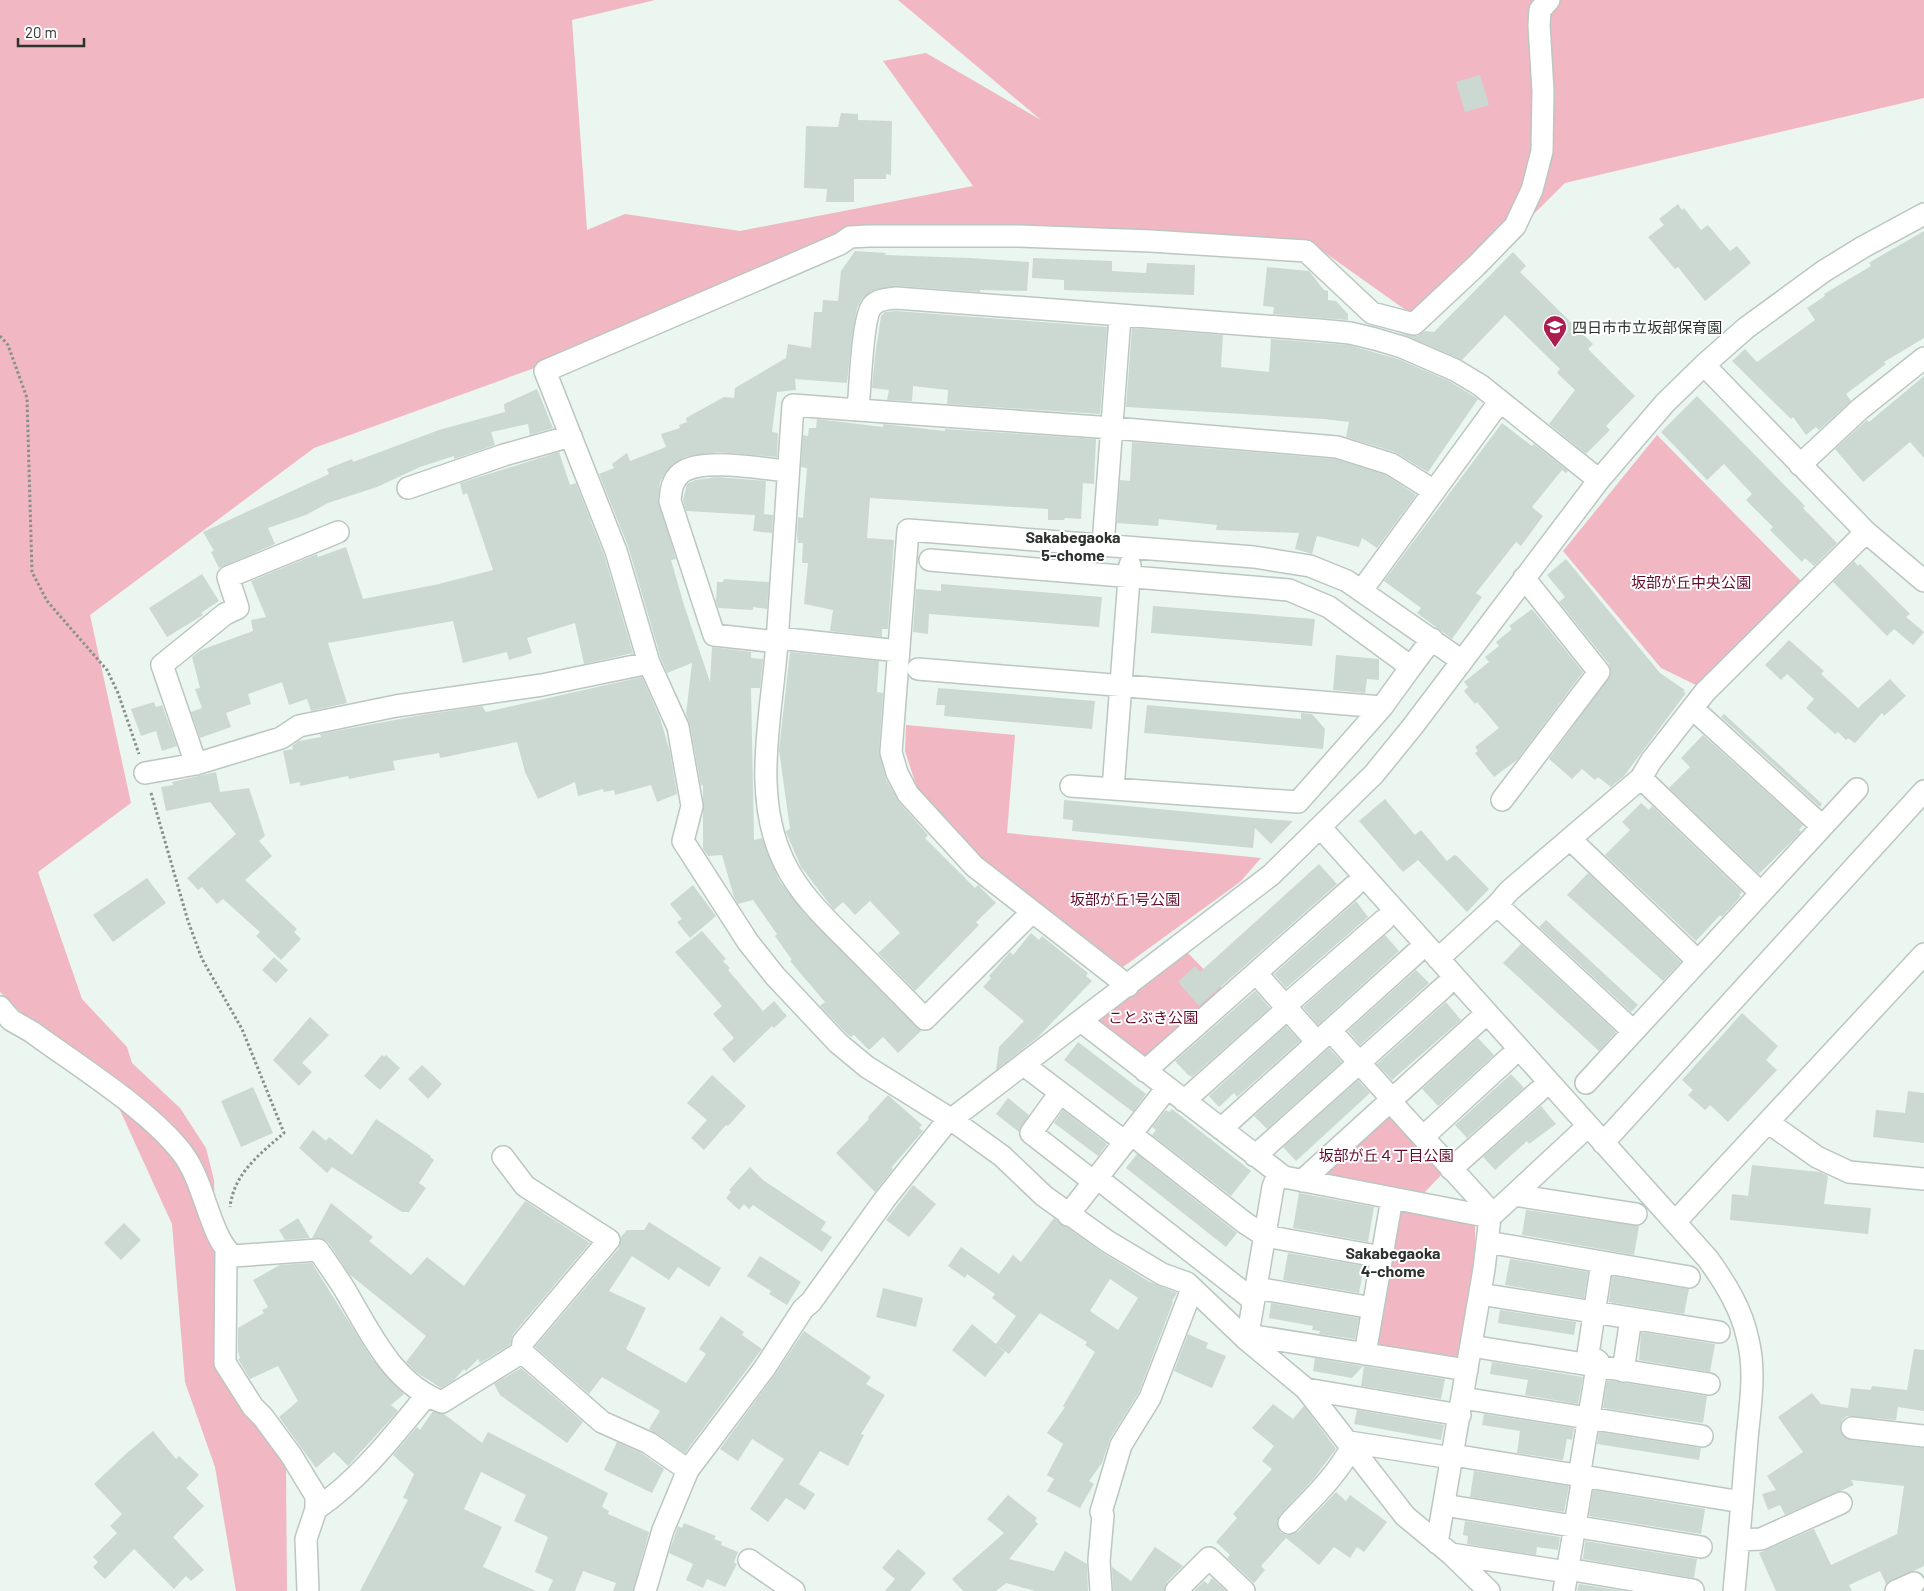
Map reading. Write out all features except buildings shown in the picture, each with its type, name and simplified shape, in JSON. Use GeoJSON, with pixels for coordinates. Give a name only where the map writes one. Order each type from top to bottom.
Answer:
{"type":"FeatureCollection","features":[{"type":"Feature","properties":{"kind":"street"},"geometry":{"type":"LineString","coordinates":[[1489,1591],[1405,1516],[1306,1388],[1187,1283],[1149,1267],[1068,1215],[1044,1196],[1002,1156],[952,1120],[867,1067],[838,1043],[795,997],[748,942],[682,841],[692,806],[678,727],[649,663],[616,551],[545,371],[840,244],[850,237],[1038,237],[1151,241],[1306,251],[1372,313],[1414,324],[1476,266],[1515,226],[1532,190],[1542,151],[1543,91],[1539,25],[1540,10],[1549,0]]}},
{"type":"Feature","properties":{"kind":"street"},"geometry":{"type":"LineString","coordinates":[[645,1591],[663,1530],[688,1470],[732,1414],[803,1309],[811,1302],[885,1199],[944,1125],[1271,875],[1321,828],[1374,774],[1413,726],[1600,480],[1665,403],[1704,364],[1746,328],[1824,271],[1863,247],[1924,214]]}},
{"type":"Feature","properties":{"kind":"street"},"geometry":{"type":"LineString","coordinates":[[858,410],[866,321],[869,311],[880,301],[896,298],[1358,335],[1402,347],[1428,357],[1480,385],[1600,480]]}},
{"type":"Feature","properties":{"kind":"street"},"geometry":{"type":"LineString","coordinates":[[1103,546],[1120,317]]}},
{"type":"Feature","properties":{"kind":"street"},"geometry":{"type":"LineString","coordinates":[[1800,465],[1860,409],[1924,358]]}},
{"type":"Feature","properties":{"kind":"street"},"geometry":{"type":"LineString","coordinates":[[1704,364],[1866,532],[1924,582]]}},
{"type":"Feature","properties":{"kind":"street"},"geometry":{"type":"LineString","coordinates":[[1362,590],[1500,401]]}},
{"type":"Feature","properties":{"kind":"street"},"geometry":{"type":"LineString","coordinates":[[1032,912],[926,1019],[823,916],[790,873],[774,838],[769,819],[766,793],[767,752],[778,640],[793,405],[1113,428],[1336,447],[1375,457],[1391,464],[1434,492]]}},
{"type":"Feature","properties":{"kind":"street"},"geometry":{"type":"LineString","coordinates":[[408,488],[504,455],[572,436]]}},
{"type":"Feature","properties":{"kind":"street"},"geometry":{"type":"LineString","coordinates":[[788,471],[698,466],[679,474],[673,482],[670,501],[714,635],[899,651]]}},
{"type":"Feature","properties":{"kind":"street"},"geometry":{"type":"LineString","coordinates":[[1128,986],[974,866],[908,794],[897,773],[891,752],[908,530],[1254,557],[1283,561],[1329,573],[1362,590],[1462,661]]}},
{"type":"Feature","properties":{"kind":"street"},"geometry":{"type":"LineString","coordinates":[[196,764],[162,665],[225,614],[238,608],[228,577],[338,532]]}},
{"type":"Feature","properties":{"kind":"street"},"geometry":{"type":"LineString","coordinates":[[1438,959],[1497,905],[1509,891],[1641,778],[1651,761],[1705,692],[1866,532]]}},
{"type":"Feature","properties":{"kind":"street"},"geometry":{"type":"LineString","coordinates":[[930,560],[1130,570],[1289,590],[1328,607],[1411,667]]}},
{"type":"Feature","properties":{"kind":"street"},"geometry":{"type":"LineString","coordinates":[[1113,789],[1130,570]]}},
{"type":"Feature","properties":{"kind":"street"},"geometry":{"type":"LineString","coordinates":[[1502,800],[1599,672],[1524,578]]}},
{"type":"Feature","properties":{"kind":"street"},"geometry":{"type":"LineString","coordinates":[[1070,786],[1298,802],[1382,707],[1432,639]]}},
{"type":"Feature","properties":{"kind":"street"},"geometry":{"type":"LineString","coordinates":[[145,773],[196,764],[281,738],[299,726],[396,706],[542,685],[649,663]]}},
{"type":"Feature","properties":{"kind":"street"},"geometry":{"type":"LineString","coordinates":[[918,669],[1382,707]]}},
{"type":"Feature","properties":{"kind":"street"},"geometry":{"type":"LineString","coordinates":[[1692,708],[1822,826]]}},
{"type":"Feature","properties":{"kind":"street"},"geometry":{"type":"LineString","coordinates":[[1641,778],[1761,892]]}},
{"type":"Feature","properties":{"kind":"street"},"geometry":{"type":"LineString","coordinates":[[1586,1083],[1857,789]]}},
{"type":"Feature","properties":{"kind":"street"},"geometry":{"type":"LineString","coordinates":[[1604,1143],[1924,791]]}},
{"type":"Feature","properties":{"kind":"street"},"geometry":{"type":"LineString","coordinates":[[1321,828],[1708,1259],[1735,1301],[1748,1340],[1751,1381],[1734,1591]]}},
{"type":"Feature","properties":{"kind":"street"},"geometry":{"type":"LineString","coordinates":[[1570,839],[1698,961]]}},
{"type":"Feature","properties":{"kind":"street"},"geometry":{"type":"LineString","coordinates":[[1146,1071],[1354,886]]}},
{"type":"Feature","properties":{"kind":"street"},"geometry":{"type":"LineString","coordinates":[[1497,905],[1633,1031]]}},
{"type":"Feature","properties":{"kind":"street"},"geometry":{"type":"LineString","coordinates":[[1184,1101],[1384,920]]}},
{"type":"Feature","properties":{"kind":"street"},"geometry":{"type":"LineString","coordinates":[[1221,1129],[1416,954]]}},
{"type":"Feature","properties":{"kind":"street"},"geometry":{"type":"LineString","coordinates":[[1675,1222],[1769,1124],[1924,954]]}},
{"type":"Feature","properties":{"kind":"street"},"geometry":{"type":"LineString","coordinates":[[1256,973],[1286,1008],[1359,1063],[1491,1216]]}},
{"type":"Feature","properties":{"kind":"street"},"geometry":{"type":"LineString","coordinates":[[1255,1156],[1445,986]]}},
{"type":"Feature","properties":{"kind":"street"},"geometry":{"type":"LineString","coordinates":[[0,1007],[11,1020],[32,1032],[71,1060],[170,1138],[197,1178],[218,1238],[226,1250],[234,1256],[318,1250],[342,1285],[368,1334],[391,1365],[426,1396],[442,1402],[522,1352]]}},
{"type":"Feature","properties":{"kind":"street"},"geometry":{"type":"LineString","coordinates":[[1302,1180],[1486,1014]]}},
{"type":"Feature","properties":{"kind":"street"},"geometry":{"type":"LineString","coordinates":[[1081,1021],[1278,1174],[1491,1216]]}},
{"type":"Feature","properties":{"kind":"street"},"geometry":{"type":"LineString","coordinates":[[1423,1137],[1509,1058]]}},
{"type":"Feature","properties":{"kind":"street"},"geometry":{"type":"LineString","coordinates":[[1024,1065],[1060,1093],[1128,1138],[1264,1236],[1382,1256]]}},
{"type":"Feature","properties":{"kind":"street"},"geometry":{"type":"LineString","coordinates":[[1068,1215],[1167,1088]]}},
{"type":"Feature","properties":{"kind":"street"},"geometry":{"type":"LineString","coordinates":[[1452,1169],[1539,1091]]}},
{"type":"Feature","properties":{"kind":"street"},"geometry":{"type":"LineString","coordinates":[[1060,1093],[1031,1133],[1254,1294],[1373,1308]]}},
{"type":"Feature","properties":{"kind":"street"},"geometry":{"type":"LineString","coordinates":[[1769,1124],[1817,1157],[1849,1172],[1924,1179]]}},
{"type":"Feature","properties":{"kind":"street"},"geometry":{"type":"LineString","coordinates":[[1444,1549],[1444,1505],[1480,1294],[1491,1216],[1588,1126]]}},
{"type":"Feature","properties":{"kind":"street"},"geometry":{"type":"LineString","coordinates":[[502,1157],[525,1186],[609,1240],[523,1342],[522,1352]]}},
{"type":"Feature","properties":{"kind":"street"},"geometry":{"type":"LineString","coordinates":[[1247,1337],[1273,1188],[1278,1174]]}},
{"type":"Feature","properties":{"kind":"street"},"geometry":{"type":"LineString","coordinates":[[1514,1195],[1636,1214]]}},
{"type":"Feature","properties":{"kind":"street"},"geometry":{"type":"LineString","coordinates":[[1365,1354],[1392,1198]]}},
{"type":"Feature","properties":{"kind":"street"},"geometry":{"type":"LineString","coordinates":[[1487,1242],[1689,1277]]}},
{"type":"Feature","properties":{"kind":"street"},"geometry":{"type":"LineString","coordinates":[[226,1250],[225,1363],[253,1408],[263,1416],[316,1496],[316,1508],[306,1539],[308,1591]]}},
{"type":"Feature","properties":{"kind":"street"},"geometry":{"type":"LineString","coordinates":[[1566,1577],[1598,1361],[1588,1354],[1602,1262]]}},
{"type":"Feature","properties":{"kind":"street"},"geometry":{"type":"LineString","coordinates":[[1101,1591],[1099,1561],[1104,1515],[1101,1512],[1109,1482],[1121,1445],[1150,1398],[1192,1289]]}},
{"type":"Feature","properties":{"kind":"street"},"geometry":{"type":"LineString","coordinates":[[1480,1294],[1719,1332]]}},
{"type":"Feature","properties":{"kind":"street"},"geometry":{"type":"LineString","coordinates":[[1623,1371],[1631,1318]]}},
{"type":"Feature","properties":{"kind":"street"},"geometry":{"type":"LineString","coordinates":[[1247,1337],[1467,1370]]}},
{"type":"Feature","properties":{"kind":"street"},"geometry":{"type":"LineString","coordinates":[[1471,1346],[1709,1384]]}},
{"type":"Feature","properties":{"kind":"street"},"geometry":{"type":"LineString","coordinates":[[522,1352],[602,1422],[649,1443],[688,1470]]}},
{"type":"Feature","properties":{"kind":"street"},"geometry":{"type":"LineString","coordinates":[[1306,1388],[1461,1406],[1589,1418],[1702,1436]]}},
{"type":"Feature","properties":{"kind":"street"},"geometry":{"type":"LineString","coordinates":[[316,1508],[333,1497],[378,1454],[426,1396]]}},
{"type":"Feature","properties":{"kind":"street"},"geometry":{"type":"LineString","coordinates":[[1852,1428],[1924,1436]]}},
{"type":"Feature","properties":{"kind":"street"},"geometry":{"type":"LineString","coordinates":[[1350,1444],[1453,1457],[1742,1502]]}},
{"type":"Feature","properties":{"kind":"street"},"geometry":{"type":"LineString","coordinates":[[1289,1523],[1328,1482],[1345,1460],[1350,1444]]}},
{"type":"Feature","properties":{"kind":"street"},"geometry":{"type":"LineString","coordinates":[[1739,1540],[1761,1539],[1842,1503]]}},
{"type":"Feature","properties":{"kind":"street"},"geometry":{"type":"LineString","coordinates":[[1444,1505],[1701,1547]]}},
{"type":"Feature","properties":{"kind":"street"},"geometry":{"type":"LineString","coordinates":[[1444,1549],[1566,1577],[1693,1590]]}},
{"type":"Feature","properties":{"kind":"street"},"geometry":{"type":"LineString","coordinates":[[1176,1591],[1209,1558],[1244,1591]]}},
{"type":"Feature","properties":{"kind":"street"},"geometry":{"type":"LineString","coordinates":[[750,1560],[794,1591]]}},
{"type":"Feature","properties":{"kind":"path"},"geometry":{"type":"LineString","coordinates":[[0,336],[8,345],[27,398],[32,572],[47,601],[107,670],[118,693],[145,773],[188,921],[202,959],[242,1029],[284,1132],[244,1170],[232,1194],[230,1213]]}},
{"type":"Feature","properties":{"kind":"green space"},"geometry":{"type":"Polygon","coordinates":[[[0,0],[655,0],[572,20],[587,230],[625,214],[740,231],[973,186],[883,61],[926,53],[1041,120],[898,0],[1924,0],[1924,98],[1565,183],[1424,323],[1317,247],[1175,233],[894,230],[540,366],[314,448],[90,615],[131,803],[38,872],[82,999],[127,1047],[132,1063],[180,1108],[206,1148],[214,1180],[219,1362],[286,1469],[287,1591],[236,1591],[215,1467],[185,1382],[172,1224],[119,1108],[0,992],[0,0]]]}},
{"type":"Feature","properties":{"kind":"green space","name":"坂部が丘中央公園"},"geometry":{"type":"Polygon","coordinates":[[[1657,435],[1803,583],[1698,686],[1661,668],[1563,551],[1657,435]]]}},
{"type":"Feature","properties":{"kind":"green space","name":"坂部が丘1号公園"},"geometry":{"type":"Polygon","coordinates":[[[906,725],[1015,735],[1007,833],[1261,858],[1240,882],[1123,967],[982,859],[917,788],[905,751],[906,725]]]}},
{"type":"Feature","properties":{"kind":"green space","name":"ことぶき公園"},"geometry":{"type":"Polygon","coordinates":[[[1187,952],[1227,993],[1149,1064],[1099,1024],[1100,1018],[1187,952]]]}},
{"type":"Feature","properties":{"kind":"green space","name":"坂部が丘４丁目公園"},"geometry":{"type":"Polygon","coordinates":[[[1389,1110],[1445,1171],[1422,1195],[1322,1176],[1389,1110]]]}},
{"type":"Feature","properties":{"kind":"green space"},"geometry":{"type":"Polygon","coordinates":[[[1395,1207],[1472,1221],[1475,1227],[1475,1270],[1459,1367],[1370,1352],[1395,1207]]]}},
{"type":"Feature","properties":{"kind":"place","name":"四日市市立坂部保育園"},"geometry":{"type":"Point","coordinates":[1555,348]}},
{"type":"Feature","properties":{"kind":"district","name":"Sakabegaoka 5-chome"},"geometry":{"type":"Point","coordinates":[1073,545]}},
{"type":"Feature","properties":{"kind":"district","name":"Sakabegaoka 4-chome"},"geometry":{"type":"Point","coordinates":[1393,1261]}}]}
